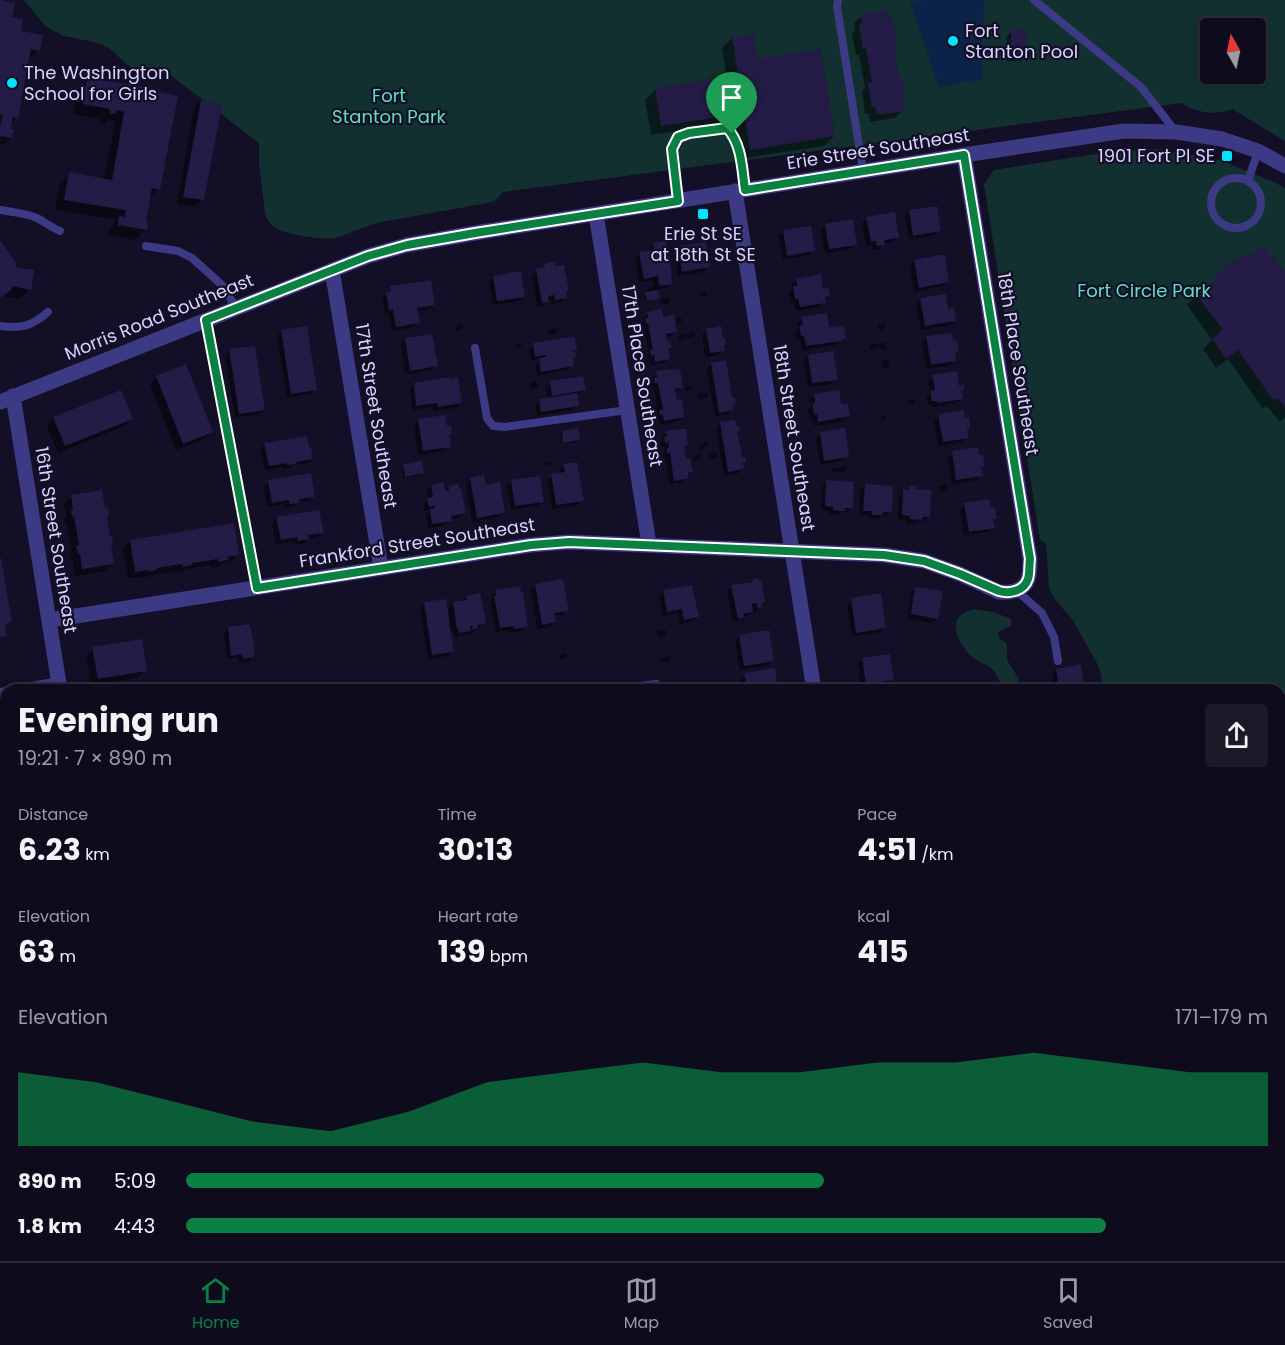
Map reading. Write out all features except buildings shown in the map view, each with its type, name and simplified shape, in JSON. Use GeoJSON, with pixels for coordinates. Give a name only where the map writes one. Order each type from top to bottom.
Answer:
{"type":"FeatureCollection","features":[{"type":"Feature","properties":{"kind":"street","name":"Erie Street Southeast"},"geometry":{"type":"LineString","coordinates":[[332,270],[368,256],[407,245],[1124,131],[1159,130],[1222,139],[1258,151],[1285,166]]}},
{"type":"Feature","properties":{"kind":"street","name":"18th Place Southeast"},"geometry":{"type":"LineString","coordinates":[[964,155],[1030,559],[1023,585]]}},
{"type":"Feature","properties":{"kind":"street","name":"18th Street Southeast"},"geometry":{"type":"LineString","coordinates":[[740,191],[813,684]]}},
{"type":"Feature","properties":{"kind":"street","name":"17th Place Southeast"},"geometry":{"type":"LineString","coordinates":[[596,214],[649,544]]}},
{"type":"Feature","properties":{"kind":"street","name":"Morris Road Southeast"},"geometry":{"type":"LineString","coordinates":[[7,399],[332,270]]}},
{"type":"Feature","properties":{"kind":"street","name":"17th Street Southeast"},"geometry":{"type":"LineString","coordinates":[[332,270],[381,568]]}},
{"type":"Feature","properties":{"kind":"street","name":"16th Street Southeast"},"geometry":{"type":"LineString","coordinates":[[7,399],[50,620],[60,684]]}},
{"type":"Feature","properties":{"kind":"street","name":"Frankford Street Southeast"},"geometry":{"type":"LineString","coordinates":[[50,620],[531,545],[569,542],[792,551]]}},
{"type":"Feature","properties":{"kind":"street"},"geometry":{"type":"LineString","coordinates":[[792,551],[864,553],[924,561],[1006,593],[1023,585]]}},
{"type":"Feature","properties":{"kind":"lane"},"geometry":{"type":"LineString","coordinates":[[838,0],[837,6],[863,171]]}},
{"type":"Feature","properties":{"kind":"lane"},"geometry":{"type":"LineString","coordinates":[[1034,0],[1141,87],[1176,132]]}},
{"type":"Feature","properties":{"kind":"lane"},"geometry":{"type":"LineString","coordinates":[[678,201],[672,149],[678,137],[689,133],[727,128],[738,144],[740,191]]}},
{"type":"Feature","properties":{"kind":"lane"},"geometry":{"type":"LineString","coordinates":[[1248,181],[1258,151]]}},
{"type":"Feature","properties":{"kind":"lane"},"geometry":{"type":"LineString","coordinates":[[1232,178],[1244,178],[1248,181],[1259,192],[1262,204],[1259,214],[1252,222],[1241,228],[1229,227],[1221,223],[1211,208],[1211,196],[1215,188],[1221,182],[1232,178]]}},
{"type":"Feature","properties":{"kind":"lane"},"geometry":{"type":"LineString","coordinates":[[0,210],[30,215],[60,231]]}},
{"type":"Feature","properties":{"kind":"lane"},"geometry":{"type":"LineString","coordinates":[[146,246],[178,251],[192,258],[223,286],[236,308]]}},
{"type":"Feature","properties":{"kind":"lane"},"geometry":{"type":"LineString","coordinates":[[0,326],[12,328],[30,325],[40,320],[48,312]]}},
{"type":"Feature","properties":{"kind":"lane"},"geometry":{"type":"LineString","coordinates":[[206,320],[257,588]]}},
{"type":"Feature","properties":{"kind":"lane"},"geometry":{"type":"LineString","coordinates":[[475,348],[487,418],[493,426],[505,427],[627,410]]}},
{"type":"Feature","properties":{"kind":"lane"},"geometry":{"type":"LineString","coordinates":[[1023,585],[1042,613],[1054,637],[1058,661]]}},
{"type":"Feature","properties":{"kind":"green space","name":"Fort Stanton Park"},"geometry":{"type":"Polygon","coordinates":[[[24,0],[1285,0],[1285,141],[1232,109],[1206,112],[1182,103],[503,192],[496,200],[488,203],[376,223],[336,238],[313,237],[278,229],[267,219],[259,164],[259,143],[169,74],[140,72],[125,63],[107,47],[63,36],[45,26],[24,0]]]}},
{"type":"Feature","properties":{"kind":"green space","name":"Fort Circle Park"},"geometry":{"type":"Polygon","coordinates":[[[1159,149],[1220,160],[1285,188],[1285,684],[1100,684],[1102,677],[1098,665],[1072,619],[1049,589],[1046,544],[1040,540],[984,184],[994,170],[1108,152],[1159,149]]]}},
{"type":"Feature","properties":{"kind":"green space"},"geometry":{"type":"Polygon","coordinates":[[[973,609],[993,612],[1011,619],[1011,626],[998,632],[999,638],[1007,643],[1007,660],[1019,679],[1018,684],[1001,684],[994,671],[972,657],[964,647],[957,635],[956,623],[964,613],[973,609]]]}},
{"type":"Feature","properties":{"kind":"water","name":"Fort Stanton Pool"},"geometry":{"type":"Polygon","coordinates":[[[984,0],[982,79],[939,87],[910,2],[984,0]]]}},
{"type":"Feature","properties":{"kind":"place","name":"Fort Stanton Pool"},"geometry":{"type":"Point","coordinates":[953,41]}},
{"type":"Feature","properties":{"kind":"place","name":"The Washington School for Girls"},"geometry":{"type":"Point","coordinates":[12,83]}},
{"type":"Feature","properties":{"kind":"place","name":"1901 Fort Pl SE"},"geometry":{"type":"Point","coordinates":[1227,156]}},
{"type":"Feature","properties":{"kind":"place","name":"Erie St SE at 18th St SE"},"geometry":{"type":"Point","coordinates":[703,214]}},
{"type":"Feature","properties":{"kind":"route"},"geometry":{"type":"LineString","coordinates":[[727,128],[732,134],[738,144],[745,190],[964,155],[1030,559],[1028,579],[1017,591],[1006,593],[924,561],[884,555],[569,542],[531,545],[257,588],[206,320],[387,250],[475,233],[678,201],[672,149],[678,137],[689,133],[727,128]]}}]}
